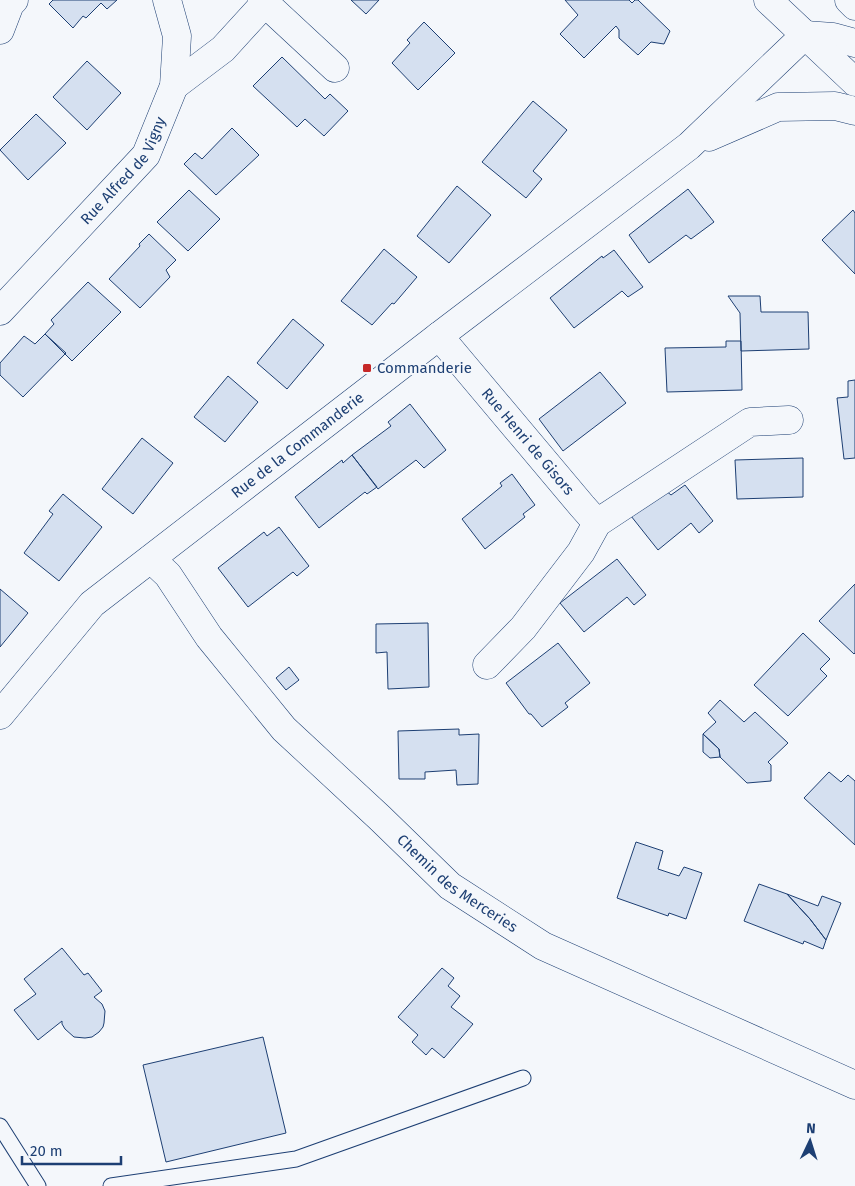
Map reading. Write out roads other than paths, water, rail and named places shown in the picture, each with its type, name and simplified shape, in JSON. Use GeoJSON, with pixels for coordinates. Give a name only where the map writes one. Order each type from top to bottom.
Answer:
{"type":"FeatureCollection","features":[{"type":"Feature","properties":{"kind":"street"},"geometry":{"type":"LineString","coordinates":[[0,30],[10,4],[14,0]]}},
{"type":"Feature","properties":{"kind":"street","name":"Rue Alfred de Vigny"},"geometry":{"type":"LineString","coordinates":[[0,311],[146,155],[174,86],[177,36],[167,0]]}},
{"type":"Feature","properties":{"kind":"street"},"geometry":{"type":"LineString","coordinates":[[768,0],[855,82]]}},
{"type":"Feature","properties":{"kind":"street"},"geometry":{"type":"LineString","coordinates":[[849,0],[855,6]]}},
{"type":"Feature","properties":{"kind":"street"},"geometry":{"type":"LineString","coordinates":[[174,86],[223,48],[264,2],[335,68]]}},
{"type":"Feature","properties":{"kind":"street"},"geometry":{"type":"LineString","coordinates":[[805,35],[832,37],[855,43]]}},
{"type":"Feature","properties":{"kind":"street","name":"Rue de la Commanderie"},"geometry":{"type":"LineString","coordinates":[[0,715],[92,604],[438,336],[690,146],[805,35]]}},
{"type":"Feature","properties":{"kind":"street","name":"Rue de la Commanderie"},"geometry":{"type":"LineString","coordinates":[[690,146],[778,107],[835,106],[855,111]]}},
{"type":"Feature","properties":{"kind":"street","name":"Rue Henri de Gisors"},"geometry":{"type":"LineString","coordinates":[[438,336],[597,523]]}},
{"type":"Feature","properties":{"kind":"street"},"geometry":{"type":"LineString","coordinates":[[487,665],[523,628],[581,552],[597,523],[750,422],[789,420]]}},
{"type":"Feature","properties":{"kind":"street","name":"Chemin des Merceries"},"geometry":{"type":"LineString","coordinates":[[150,559],[168,575],[209,637],[284,729],[450,886],[543,946],[855,1085]]}},
{"type":"Feature","properties":{"kind":"lane"},"geometry":{"type":"LineString","coordinates":[[111,1186],[296,1159],[523,1078]]}},
{"type":"Feature","properties":{"kind":"lane"},"geometry":{"type":"LineString","coordinates":[[0,1126],[38,1186]]}},
{"type":"Feature","properties":{"kind":"place","name":"Commanderie"},"geometry":{"type":"Point","coordinates":[367,368]}}]}
